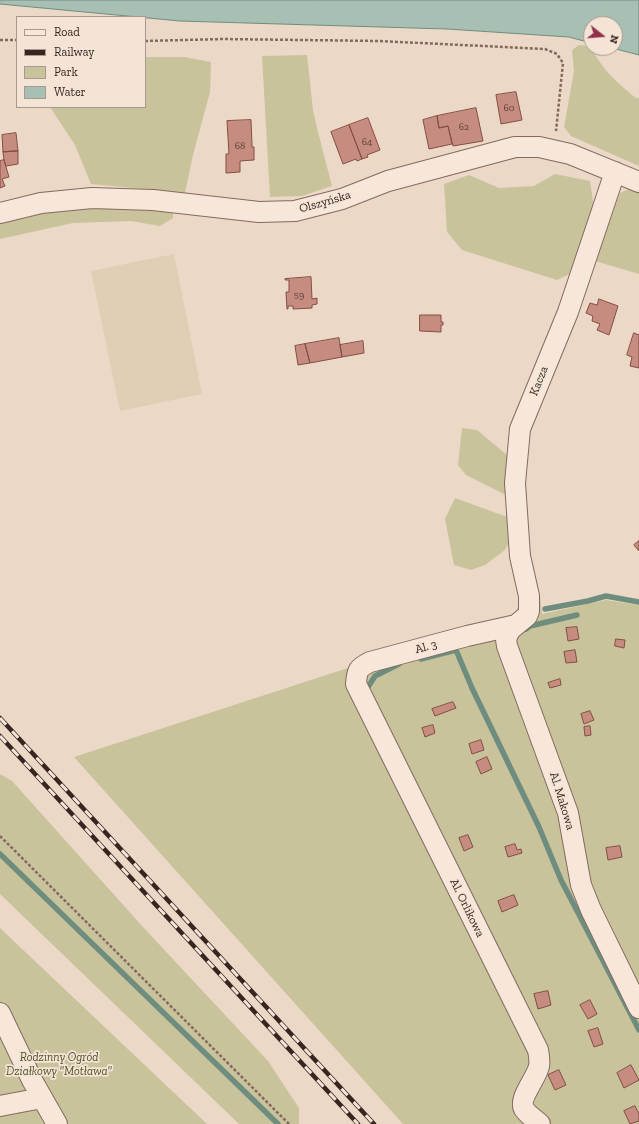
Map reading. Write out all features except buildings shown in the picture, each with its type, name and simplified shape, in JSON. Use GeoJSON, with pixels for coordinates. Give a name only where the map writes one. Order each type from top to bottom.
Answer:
{"type":"FeatureCollection","features":[{"type":"Feature","properties":{"kind":"street","name":"Olszyńska"},"geometry":{"type":"LineString","coordinates":[[0,213],[41,203],[92,198],[153,200],[259,212],[295,211],[342,199],[388,181],[515,147],[539,147],[570,154],[639,182]]}},
{"type":"Feature","properties":{"kind":"street","name":"Kacza"},"geometry":{"type":"LineString","coordinates":[[528,598],[520,556],[515,483],[520,429],[568,312],[615,172]]}},
{"type":"Feature","properties":{"kind":"street","name":"Al. Makowa"},"geometry":{"type":"LineString","coordinates":[[528,598],[529,611],[527,616],[510,630],[506,639],[507,646],[568,813],[581,885],[591,910],[639,1008]]}},
{"type":"Feature","properties":{"kind":"street","name":"Al. 3"},"geometry":{"type":"LineString","coordinates":[[359,690],[356,684],[357,672],[360,667],[370,662],[467,636],[516,625]]}},
{"type":"Feature","properties":{"kind":"street","name":"Al. Orlikowa"},"geometry":{"type":"LineString","coordinates":[[359,690],[538,1050],[539,1065],[537,1073],[523,1099],[523,1104],[527,1112],[540,1124]]}},
{"type":"Feature","properties":{"kind":"street"},"geometry":{"type":"LineString","coordinates":[[0,1014],[42,1098],[57,1124]]}},
{"type":"Feature","properties":{"kind":"street"},"geometry":{"type":"LineString","coordinates":[[0,1106],[42,1098]]}},
{"type":"Feature","properties":{"kind":"path"},"geometry":{"type":"LineString","coordinates":[[146,41],[223,39],[379,41],[545,49],[557,54],[563,63],[555,134]]}},
{"type":"Feature","properties":{"kind":"path"},"geometry":{"type":"LineString","coordinates":[[0,40],[16,40]]}},
{"type":"Feature","properties":{"kind":"path"},"geometry":{"type":"LineString","coordinates":[[0,836],[289,1124]]}},
{"type":"Feature","properties":{"kind":"shaded area"},"geometry":{"type":"Polygon","coordinates":[[[174,254],[202,394],[120,411],[91,271],[174,254]]]}},
{"type":"Feature","properties":{"kind":"green space"},"geometry":{"type":"Polygon","coordinates":[[[579,45],[583,45],[583,56],[596,56],[610,75],[636,98],[639,98],[639,166],[571,136],[564,127],[574,71],[572,50],[579,45]]]}},
{"type":"Feature","properties":{"kind":"green space"},"geometry":{"type":"Polygon","coordinates":[[[307,55],[313,110],[332,186],[302,196],[270,197],[262,56],[307,55]]]}},
{"type":"Feature","properties":{"kind":"green space"},"geometry":{"type":"Polygon","coordinates":[[[146,57],[184,57],[211,62],[210,92],[193,155],[185,193],[91,184],[75,145],[51,108],[146,108],[146,57]]]}},
{"type":"Feature","properties":{"kind":"green space"},"geometry":{"type":"Polygon","coordinates":[[[555,174],[590,181],[594,208],[572,273],[557,280],[462,250],[447,232],[444,184],[469,175],[499,188],[534,186],[555,174]]]}},
{"type":"Feature","properties":{"kind":"green space"},"geometry":{"type":"Polygon","coordinates":[[[631,188],[639,192],[639,274],[595,261],[620,193],[631,188]]]}},
{"type":"Feature","properties":{"kind":"green space"},"geometry":{"type":"Polygon","coordinates":[[[60,207],[173,208],[173,218],[160,226],[131,221],[73,223],[0,239],[0,220],[60,207]]]}},
{"type":"Feature","properties":{"kind":"green space"},"geometry":{"type":"Polygon","coordinates":[[[462,428],[477,430],[506,454],[511,463],[508,493],[506,495],[466,475],[458,465],[462,428]]]}},
{"type":"Feature","properties":{"kind":"green space"},"geometry":{"type":"Polygon","coordinates":[[[455,498],[510,518],[513,535],[505,550],[485,565],[471,570],[454,565],[445,519],[455,498]]]}},
{"type":"Feature","properties":{"kind":"green space"},"geometry":{"type":"Polygon","coordinates":[[[540,596],[542,614],[606,600],[639,605],[639,1124],[403,1124],[74,757],[514,614],[523,599],[540,596]]]}},
{"type":"Feature","properties":{"kind":"green space"},"geometry":{"type":"Polygon","coordinates":[[[0,774],[12,781],[143,927],[268,1061],[299,1108],[299,1124],[239,1124],[0,894],[0,774]]]}},
{"type":"Feature","properties":{"kind":"green space","name":"Rodzinny Ogród Działkowy \"Motława\""},"geometry":{"type":"Polygon","coordinates":[[[0,928],[207,1124],[0,1124],[0,928]]]}},
{"type":"Feature","properties":{"kind":"water"},"geometry":{"type":"Polygon","coordinates":[[[0,0],[639,0],[639,55],[623,51],[623,16],[583,16],[583,41],[569,37],[447,29],[180,21],[146,18],[146,16],[127,16],[0,4],[0,0]]]}},
{"type":"Feature","properties":{"kind":"waterway"},"geometry":{"type":"LineString","coordinates":[[545,609],[606,596],[639,602]]}},
{"type":"Feature","properties":{"kind":"waterway"},"geometry":{"type":"LineString","coordinates":[[526,629],[530,626],[577,615]]}},
{"type":"Feature","properties":{"kind":"waterway"},"geometry":{"type":"LineString","coordinates":[[421,659],[456,650],[472,688],[539,827],[561,880],[639,1030]]}},
{"type":"Feature","properties":{"kind":"waterway"},"geometry":{"type":"LineString","coordinates":[[368,687],[375,676],[399,664]]}},
{"type":"Feature","properties":{"kind":"waterway"},"geometry":{"type":"LineString","coordinates":[[0,854],[278,1124]]}},
{"type":"Feature","properties":{"kind":"railway"},"geometry":{"type":"LineString","coordinates":[[0,718],[374,1124]]}},
{"type":"Feature","properties":{"kind":"railway"},"geometry":{"type":"LineString","coordinates":[[0,736],[358,1124]]}}]}
